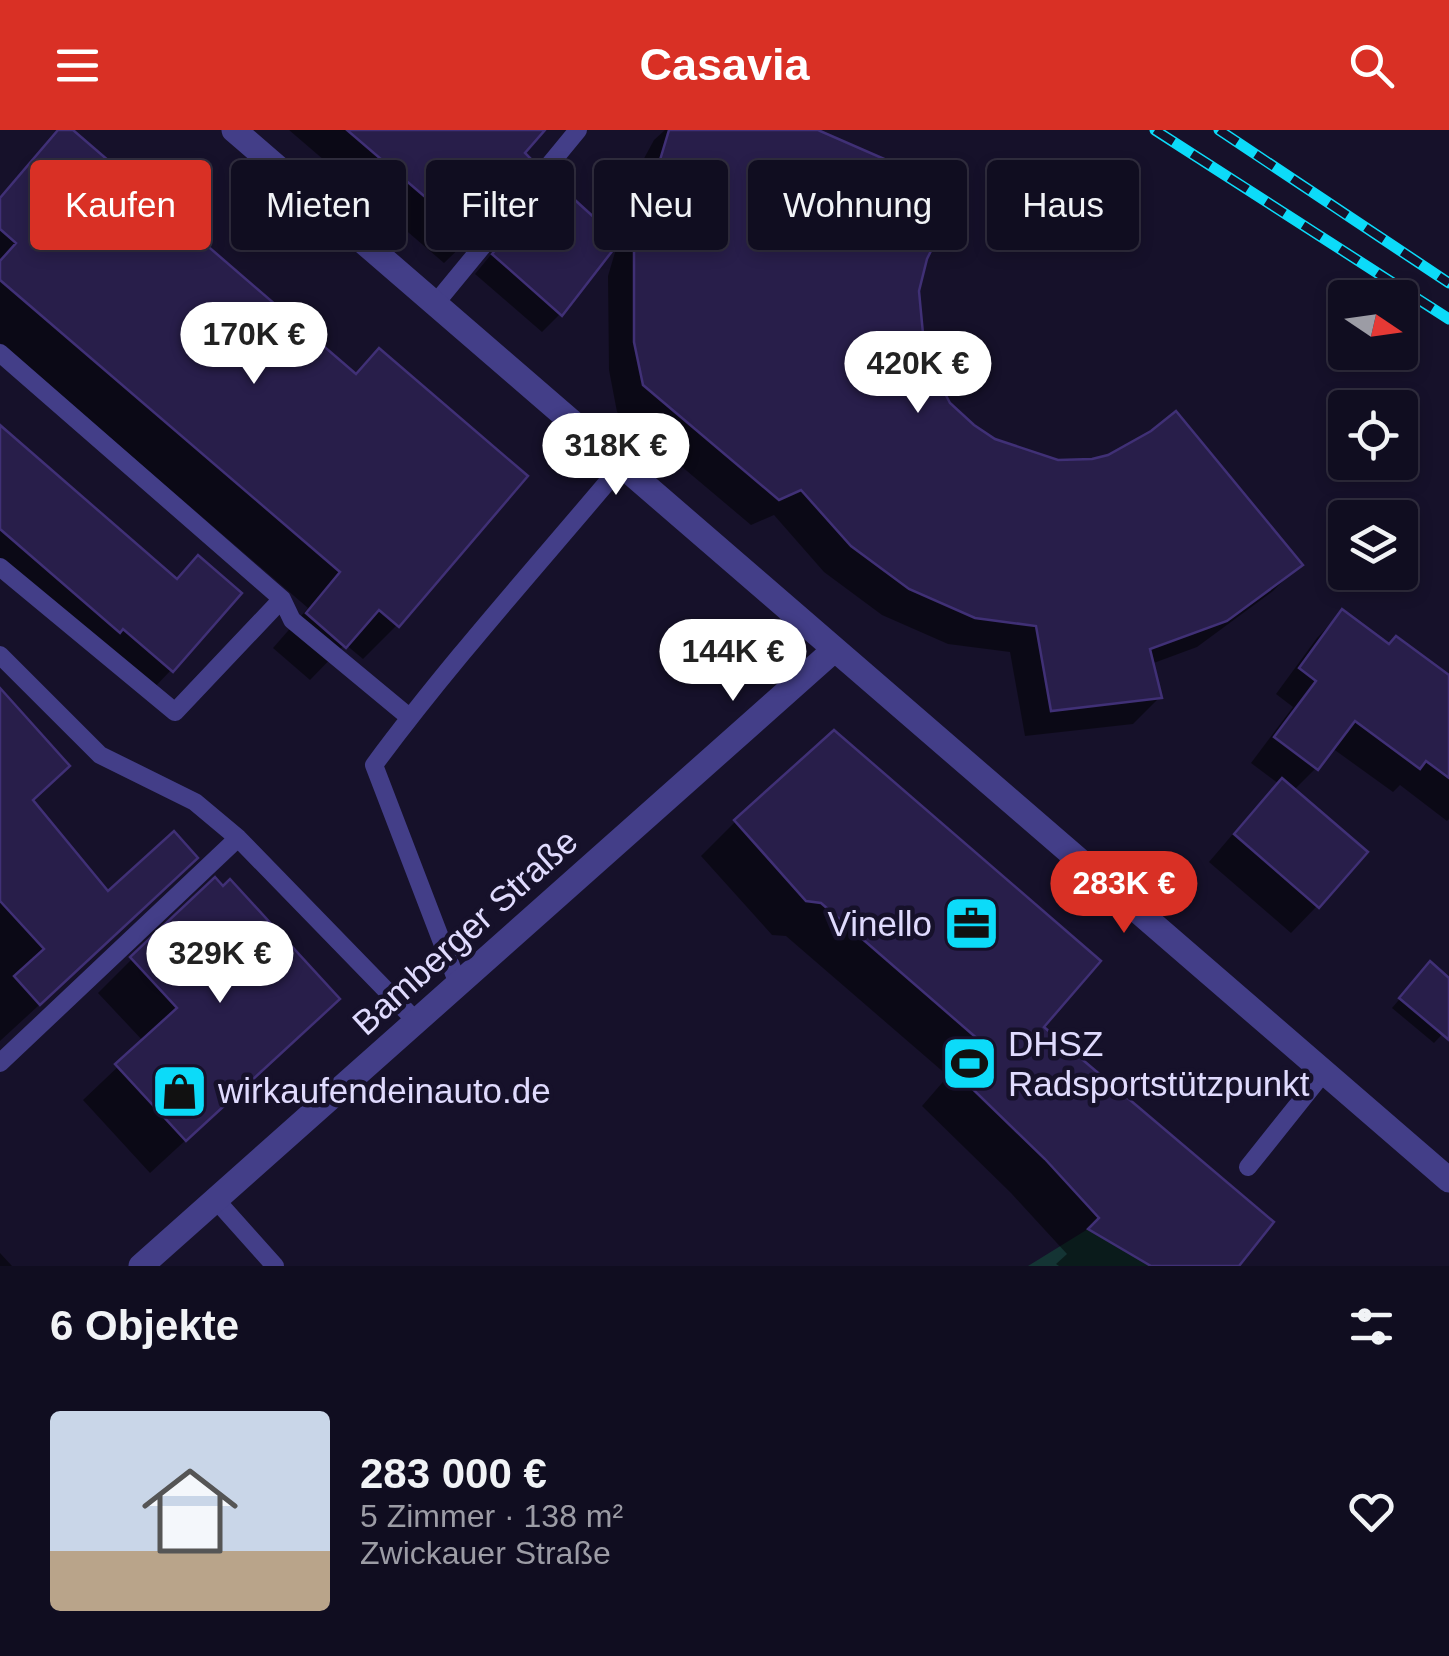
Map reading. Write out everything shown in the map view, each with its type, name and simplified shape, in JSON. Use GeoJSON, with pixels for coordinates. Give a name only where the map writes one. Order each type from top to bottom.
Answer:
{"type":"FeatureCollection","features":[{"type":"Feature","properties":{"kind":"street"},"geometry":{"type":"LineString","coordinates":[[234,130],[1449,1180]]}},
{"type":"Feature","properties":{"kind":"street","name":"Bamberger Straße"},"geometry":{"type":"LineString","coordinates":[[141,1266],[834,650]]}},
{"type":"Feature","properties":{"kind":"lane"},"geometry":{"type":"LineString","coordinates":[[435,304],[578,130]]}},
{"type":"Feature","properties":{"kind":"lane"},"geometry":{"type":"LineString","coordinates":[[0,354],[282,599],[292,620],[409,717]]}},
{"type":"Feature","properties":{"kind":"lane"},"geometry":{"type":"LineString","coordinates":[[458,984],[374,764],[409,717],[621,466]]}},
{"type":"Feature","properties":{"kind":"lane"},"geometry":{"type":"LineString","coordinates":[[0,567],[176,712],[282,599]]}},
{"type":"Feature","properties":{"kind":"lane"},"geometry":{"type":"LineString","coordinates":[[0,655],[100,755],[195,802],[238,838],[416,1022]]}},
{"type":"Feature","properties":{"kind":"lane"},"geometry":{"type":"LineString","coordinates":[[0,1063],[238,838]]}},
{"type":"Feature","properties":{"kind":"lane"},"geometry":{"type":"LineString","coordinates":[[1248,1167],[1324,1072]]}},
{"type":"Feature","properties":{"kind":"lane"},"geometry":{"type":"LineString","coordinates":[[216,1200],[275,1266]]}},
{"type":"Feature","properties":{"kind":"green space"},"geometry":{"type":"Polygon","coordinates":[[[1088,1229],[1154,1266],[1028,1266],[1088,1229]]]}},
{"type":"Feature","properties":{"kind":"building"},"geometry":{"type":"Polygon","coordinates":[[[58,130],[73,130],[108,160],[32,160],[58,130]]]}},
{"type":"Feature","properties":{"kind":"building"},"geometry":{"type":"Polygon","coordinates":[[[347,130],[545,130],[525,153],[532,160],[426,160],[426,198],[406,181],[406,160],[382,160],[347,130]]]}},
{"type":"Feature","properties":{"kind":"building"},"geometry":{"type":"Polygon","coordinates":[[[669,130],[818,130],[887,160],[748,160],[748,250],[931,250],[919,291],[925,355],[950,403],[974,425],[995,439],[1058,460],[1092,459],[1108,455],[1151,431],[1176,411],[1303,565],[1227,621],[1150,649],[1162,698],[1051,711],[1036,626],[975,618],[909,589],[851,546],[801,490],[779,500],[643,385],[634,342],[634,250],[728,250],[728,160],[660,160],[669,130]]]}},
{"type":"Feature","properties":{"kind":"building"},"geometry":{"type":"Polygon","coordinates":[[[30,163],[30,250],[211,249],[356,374],[379,348],[528,476],[399,627],[379,610],[346,648],[306,613],[340,572],[0,280],[0,261],[16,243],[0,229],[0,198],[30,163]]]}},
{"type":"Feature","properties":{"kind":"building"},"geometry":{"type":"Polygon","coordinates":[[[574,199],[594,217],[594,250],[613,250],[562,316],[492,254],[495,250],[574,250],[574,199]]]}},
{"type":"Feature","properties":{"kind":"building"},"geometry":{"type":"Polygon","coordinates":[[[0,425],[177,579],[198,555],[242,593],[173,672],[123,629],[120,633],[0,529],[0,425]]]}},
{"type":"Feature","properties":{"kind":"building"},"geometry":{"type":"Polygon","coordinates":[[[1342,609],[1389,644],[1396,636],[1449,675],[1449,778],[1426,761],[1420,769],[1355,721],[1318,770],[1274,737],[1316,681],[1299,668],[1342,609]]]}},
{"type":"Feature","properties":{"kind":"building"},"geometry":{"type":"Polygon","coordinates":[[[0,688],[70,766],[33,800],[108,891],[174,831],[198,858],[40,1005],[14,976],[44,949],[0,901],[0,688]]]}},
{"type":"Feature","properties":{"kind":"building"},"geometry":{"type":"Polygon","coordinates":[[[834,730],[1101,961],[1044,1027],[1274,1222],[1239,1266],[1151,1266],[1088,1229],[1099,1218],[954,1071],[980,1041],[821,903],[806,901],[734,820],[834,730]]]}},
{"type":"Feature","properties":{"kind":"building"},"geometry":{"type":"Polygon","coordinates":[[[1282,778],[1368,852],[1319,908],[1234,834],[1282,778]]]}},
{"type":"Feature","properties":{"kind":"building"},"geometry":{"type":"Polygon","coordinates":[[[215,877],[223,886],[230,879],[340,999],[186,1141],[115,1064],[177,1008],[130,957],[215,877]]]}},
{"type":"Feature","properties":{"kind":"building"},"geometry":{"type":"Polygon","coordinates":[[[1430,961],[1449,978],[1449,1040],[1399,998],[1430,961]]]}},
{"type":"Feature","properties":{"kind":"railway"},"geometry":{"type":"LineString","coordinates":[[1155,130],[1449,319]]}},
{"type":"Feature","properties":{"kind":"railway"},"geometry":{"type":"LineString","coordinates":[[1219,130],[1449,283]]}},
{"type":"Feature","properties":{"kind":"place","name":"Vinello"},"geometry":{"type":"Point","coordinates":[971,924]}},
{"type":"Feature","properties":{"kind":"place","name":"DHSZ Radsportstützpunkt"},"geometry":{"type":"Point","coordinates":[969,1064]}},
{"type":"Feature","properties":{"kind":"place","name":"wirkaufendeinauto.de"},"geometry":{"type":"Point","coordinates":[179,1091]}}]}
